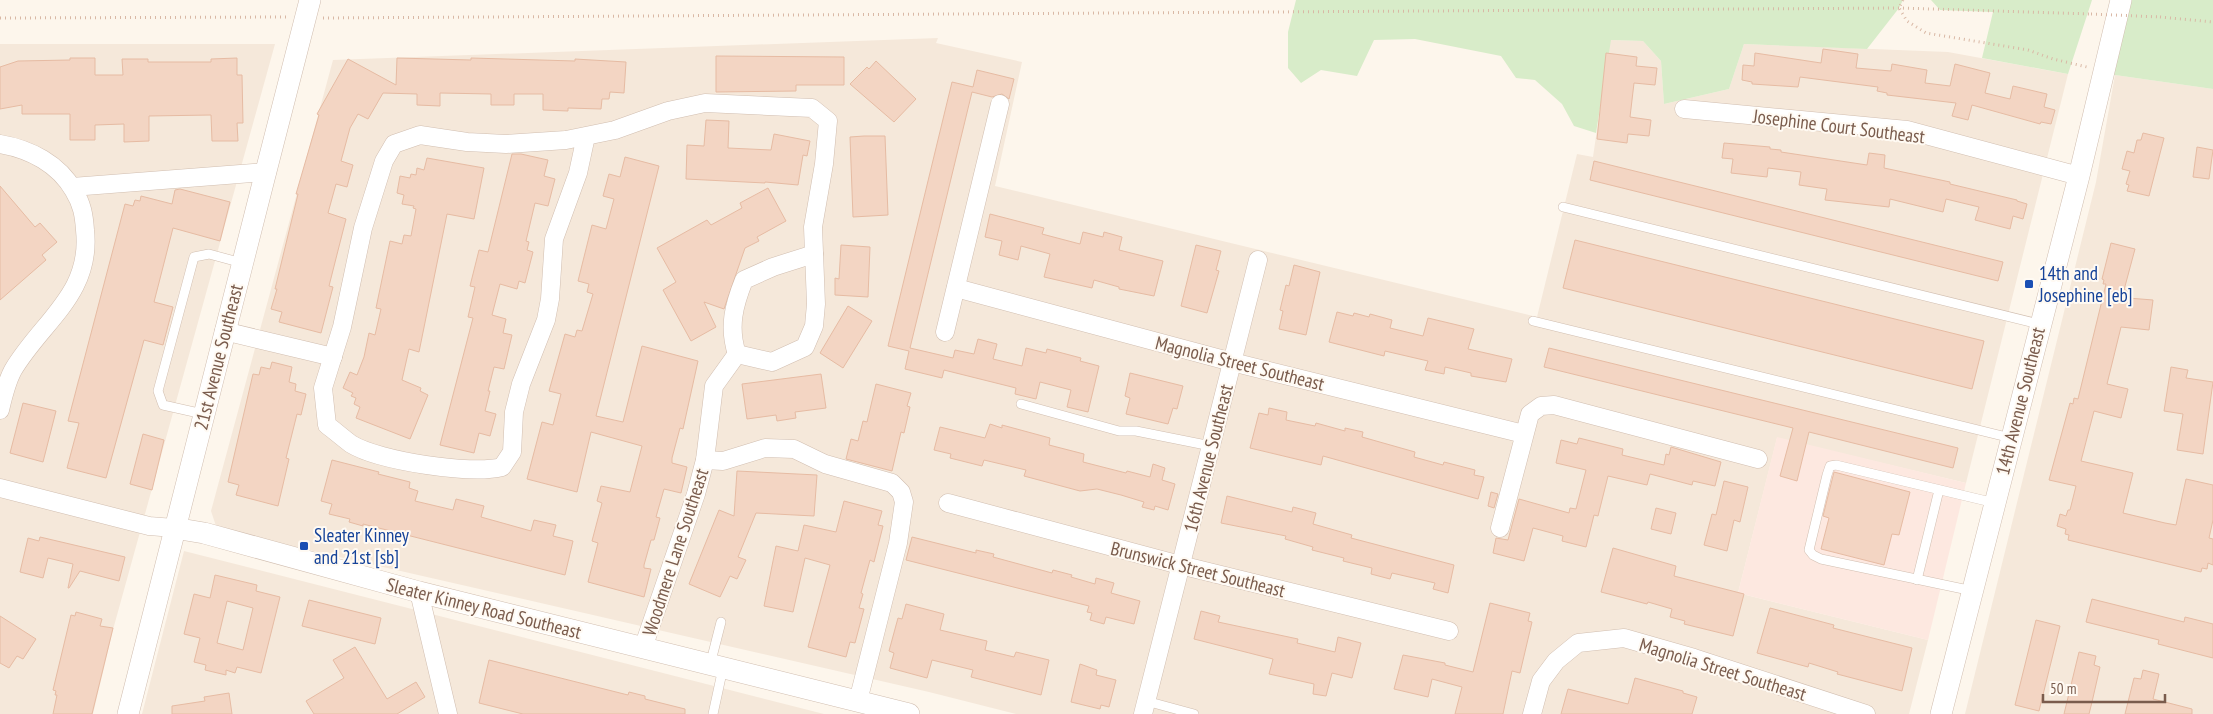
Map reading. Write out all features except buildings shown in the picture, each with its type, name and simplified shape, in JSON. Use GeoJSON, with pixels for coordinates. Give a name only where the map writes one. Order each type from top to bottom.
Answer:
{"type":"FeatureCollection","features":[{"type":"Feature","properties":{"kind":"street","name":"14th Avenue Southeast"},"geometry":{"type":"LineString","coordinates":[[1941,714],[2079,176],[2102,70],[2121,0]]}},
{"type":"Feature","properties":{"kind":"street","name":"21st Avenue Southeast"},"geometry":{"type":"LineString","coordinates":[[128,714],[224,331],[314,9]]}},
{"type":"Feature","properties":{"kind":"street"},"geometry":{"type":"LineString","coordinates":[[586,136],[578,173],[554,239],[550,299],[546,320],[521,384],[514,412],[512,452],[502,466],[491,469],[440,466],[396,460],[352,445],[327,425],[323,388],[342,327],[363,228],[384,161],[394,144],[420,135],[467,142],[506,144],[566,140],[615,130],[668,111],[705,103],[812,108],[828,121],[824,164],[813,228],[816,304],[814,326],[805,347],[772,362],[737,354],[732,338],[735,303],[744,280],[773,267],[814,254]]}},
{"type":"Feature","properties":{"kind":"street"},"geometry":{"type":"LineString","coordinates":[[945,332],[1000,104]]}},
{"type":"Feature","properties":{"kind":"street","name":"Josephine Court Southeast"},"geometry":{"type":"LineString","coordinates":[[1684,108],[1907,130],[2079,176]]}},
{"type":"Feature","properties":{"kind":"street"},"geometry":{"type":"LineString","coordinates":[[0,144],[14,146],[43,159],[67,178],[82,205],[87,247],[81,274],[65,306],[36,337],[12,372],[0,410]]}},
{"type":"Feature","properties":{"kind":"street"},"geometry":{"type":"LineString","coordinates":[[72,187],[267,172]]}},
{"type":"Feature","properties":{"kind":"street","name":"16th Avenue Southeast"},"geometry":{"type":"LineString","coordinates":[[1144,708],[1258,260]]}},
{"type":"Feature","properties":{"kind":"street","name":"Magnolia Street Southeast"},"geometry":{"type":"LineString","coordinates":[[956,288],[1232,362],[1524,434]]}},
{"type":"Feature","properties":{"kind":"street"},"geometry":{"type":"LineString","coordinates":[[224,331],[333,357]]}},
{"type":"Feature","properties":{"kind":"street","name":"Woodmere Lane Southeast"},"geometry":{"type":"LineString","coordinates":[[643,648],[696,494],[705,460],[714,386],[737,354]]}},
{"type":"Feature","properties":{"kind":"street"},"geometry":{"type":"LineString","coordinates":[[1500,528],[1530,414],[1541,406],[1554,405],[1758,459]]}},
{"type":"Feature","properties":{"kind":"street"},"geometry":{"type":"LineString","coordinates":[[705,460],[723,461],[765,448],[794,449],[825,464],[892,483],[901,492],[904,502],[898,543],[858,701]]}},
{"type":"Feature","properties":{"kind":"street","name":"Sleater Kinney Road Southeast"},"geometry":{"type":"LineString","coordinates":[[0,488],[149,526],[204,533],[419,592],[910,714]]}},
{"type":"Feature","properties":{"kind":"street","name":"Brunswick Street Southeast"},"geometry":{"type":"LineString","coordinates":[[948,503],[1180,565],[1449,631]]}},
{"type":"Feature","properties":{"kind":"street"},"geometry":{"type":"LineString","coordinates":[[419,592],[448,714]]}},
{"type":"Feature","properties":{"kind":"street","name":"Magnolia Street Southeast"},"geometry":{"type":"LineString","coordinates":[[1532,714],[1541,681],[1556,661],[1578,643],[1624,638],[1694,658],[1866,714]]}},
{"type":"Feature","properties":{"kind":"lane"},"geometry":{"type":"LineString","coordinates":[[1563,207],[2040,324]]}},
{"type":"Feature","properties":{"kind":"lane"},"geometry":{"type":"LineString","coordinates":[[203,414],[162,405],[158,391],[194,258],[209,254],[242,264]]}},
{"type":"Feature","properties":{"kind":"lane"},"geometry":{"type":"LineString","coordinates":[[1533,321],[2011,438]]}},
{"type":"Feature","properties":{"kind":"lane"},"geometry":{"type":"LineString","coordinates":[[1020,404],[1119,431],[1136,431],[1211,446]]}},
{"type":"Feature","properties":{"kind":"lane"},"geometry":{"type":"LineString","coordinates":[[1973,591],[1821,559],[1813,555],[1809,550],[1826,475],[1830,466],[1836,465],[1995,503]]}},
{"type":"Feature","properties":{"kind":"lane"},"geometry":{"type":"LineString","coordinates":[[1917,580],[1939,490]]}},
{"type":"Feature","properties":{"kind":"lane"},"geometry":{"type":"LineString","coordinates":[[713,714],[721,622]]}},
{"type":"Feature","properties":{"kind":"lane"},"geometry":{"type":"LineString","coordinates":[[1144,708],[1194,714]]}},
{"type":"Feature","properties":{"kind":"path"},"geometry":{"type":"LineString","coordinates":[[1899,8],[1903,0]]}},
{"type":"Feature","properties":{"kind":"path"},"geometry":{"type":"LineString","coordinates":[[1899,8],[1907,22],[1926,33],[2028,50],[2052,59],[2102,70]]}},
{"type":"Feature","properties":{"kind":"path"},"geometry":{"type":"LineString","coordinates":[[314,9],[1899,8],[2160,17],[2213,22]]}},
{"type":"Feature","properties":{"kind":"path"},"geometry":{"type":"LineString","coordinates":[[0,18],[296,17]]}},
{"type":"Feature","properties":{"kind":"shaded area"},"geometry":{"type":"Polygon","coordinates":[[[938,38],[936,43],[1022,62],[995,186],[1537,317],[1577,154],[1593,157],[1610,40],[1643,41],[1661,61],[1664,104],[1729,89],[1744,44],[1948,52],[2068,74],[1966,483],[1777,438],[1738,593],[1928,640],[1909,714],[1016,714],[929,692],[217,529],[211,511],[333,60],[938,38]]]}},
{"type":"Feature","properties":{"kind":"shaded area"},"geometry":{"type":"Polygon","coordinates":[[[0,44],[275,44],[114,626],[93,714],[0,714],[0,44]]]}},
{"type":"Feature","properties":{"kind":"shaded area"},"geometry":{"type":"Polygon","coordinates":[[[2115,75],[2213,89],[2213,714],[1965,714],[2096,182],[2115,75]]]}},
{"type":"Feature","properties":{"kind":"shaded area"},"geometry":{"type":"Polygon","coordinates":[[[1777,437],[1966,483],[1928,640],[1738,593],[1777,437]]]}},
{"type":"Feature","properties":{"kind":"shaded area"},"geometry":{"type":"Polygon","coordinates":[[[184,551],[824,714],[142,714],[184,551]]]}},
{"type":"Feature","properties":{"kind":"green space"},"geometry":{"type":"Polygon","coordinates":[[[1296,0],[1903,0],[1899,8],[1867,49],[1744,44],[1729,89],[1664,104],[1661,61],[1643,41],[1611,40],[1596,133],[1574,126],[1562,104],[1535,80],[1516,78],[1501,56],[1415,39],[1374,40],[1357,76],[1321,70],[1301,83],[1288,68],[1288,32],[1296,0]]]}},
{"type":"Feature","properties":{"kind":"green space"},"geometry":{"type":"Polygon","coordinates":[[[1931,0],[2092,0],[2068,74],[1982,58],[1993,12],[1940,10],[1931,0]]]}},
{"type":"Feature","properties":{"kind":"green space"},"geometry":{"type":"Polygon","coordinates":[[[2121,0],[2213,0],[2213,89],[2115,75],[2102,71],[2121,0]]]}},
{"type":"Feature","properties":{"kind":"place","name":"14th and Josephine [eb]"},"geometry":{"type":"Point","coordinates":[2029,284]}},
{"type":"Feature","properties":{"kind":"place","name":"Sleater Kinney and 21st [sb]"},"geometry":{"type":"Point","coordinates":[304,546]}}]}
